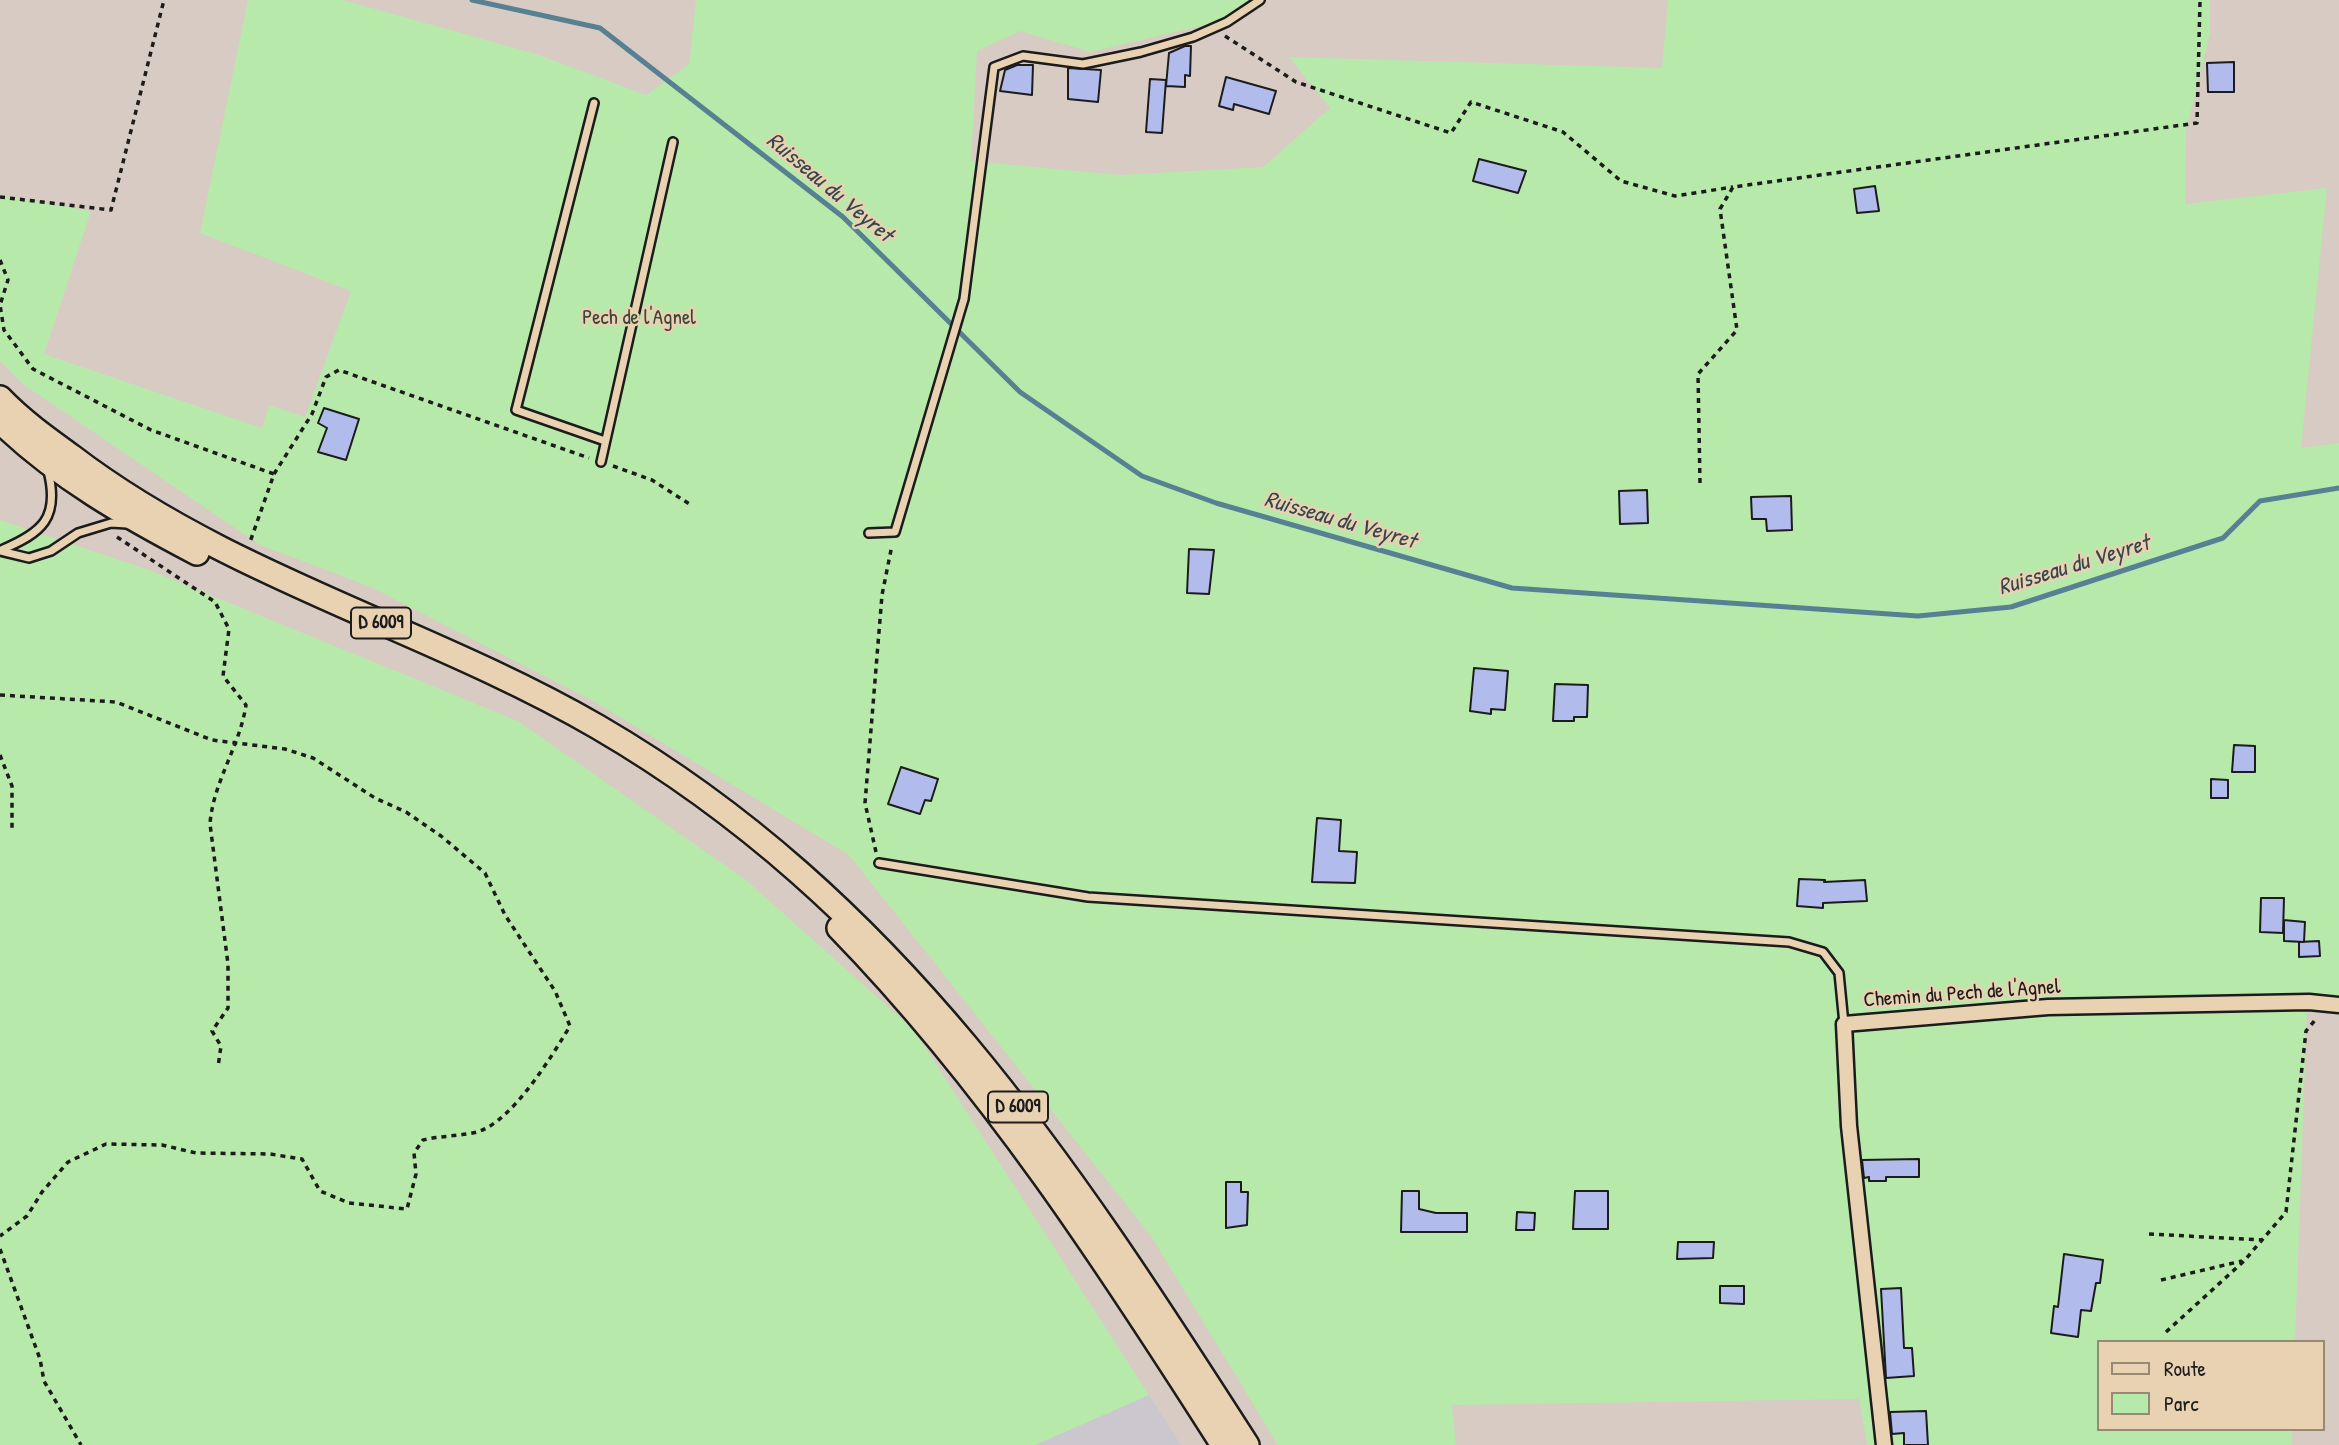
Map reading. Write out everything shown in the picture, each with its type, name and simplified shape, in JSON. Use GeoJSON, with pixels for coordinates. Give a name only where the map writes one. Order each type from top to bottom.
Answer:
{"type":"FeatureCollection","features":[{"type":"Feature","properties":{"kind":"main road","name":"D 6009"},"geometry":{"type":"LineString","coordinates":[[0,398],[14,413],[96,475],[146,508],[244,561],[513,683],[595,726],[657,763],[723,809],[808,877],[922,992],[1031,1124],[1143,1283],[1247,1445]]}},
{"type":"Feature","properties":{"kind":"main road","name":"D 6009"},"geometry":{"type":"LineString","coordinates":[[0,421],[37,452],[142,524],[251,581],[515,699],[584,736],[675,793],[768,862],[818,907],[904,995],[970,1074],[1092,1241],[1223,1445]]}},
{"type":"Feature","properties":{"kind":"street","name":"Chemin du Pech de l'Agnel"},"geometry":{"type":"LineString","coordinates":[[1884,1445],[1849,1126],[1843,1024],[2048,1007],[2334,1004]]}},
{"type":"Feature","properties":{"kind":"lane"},"geometry":{"type":"LineString","coordinates":[[869,533],[895,532],[964,299],[994,67],[1023,56],[1083,64],[1141,52],[1213,28],[1260,0]]}},
{"type":"Feature","properties":{"kind":"lane"},"geometry":{"type":"LineString","coordinates":[[594,103],[516,410],[605,441]]}},
{"type":"Feature","properties":{"kind":"lane"},"geometry":{"type":"LineString","coordinates":[[601,462],[673,142]]}},
{"type":"Feature","properties":{"kind":"lane"},"geometry":{"type":"LineString","coordinates":[[0,551],[31,538],[47,519],[53,499],[48,472],[37,452]]}},
{"type":"Feature","properties":{"kind":"lane"},"geometry":{"type":"LineString","coordinates":[[0,551],[29,558],[51,551],[78,533],[101,526],[142,524]]}},
{"type":"Feature","properties":{"kind":"lane"},"geometry":{"type":"LineString","coordinates":[[879,863],[1088,897],[1789,942],[1823,952],[1839,973],[1843,1024]]}},
{"type":"Feature","properties":{"kind":"path"},"geometry":{"type":"LineString","coordinates":[[0,197],[111,210],[164,0]]}},
{"type":"Feature","properties":{"kind":"path"},"geometry":{"type":"LineString","coordinates":[[1213,28],[1296,82],[1451,133],[1471,102],[1563,132],[1621,181],[1675,196],[2197,123],[2200,0]]}},
{"type":"Feature","properties":{"kind":"path"},"geometry":{"type":"LineString","coordinates":[[1700,483],[1698,374],[1737,330],[1720,209],[1733,187]]}},
{"type":"Feature","properties":{"kind":"path"},"geometry":{"type":"LineString","coordinates":[[0,260],[8,280],[0,305],[4,330],[33,369],[151,430],[274,474]]}},
{"type":"Feature","properties":{"kind":"path"},"geometry":{"type":"LineString","coordinates":[[244,561],[274,474],[312,414],[326,377],[339,370],[652,480],[691,505]]}},
{"type":"Feature","properties":{"kind":"path"},"geometry":{"type":"LineString","coordinates":[[101,526],[215,602],[229,629],[223,676],[246,705],[211,804],[210,824],[228,964],[228,1008],[212,1031],[221,1046],[218,1067]]}},
{"type":"Feature","properties":{"kind":"path"},"geometry":{"type":"LineString","coordinates":[[879,863],[865,803],[882,595],[895,532]]}},
{"type":"Feature","properties":{"kind":"path"},"geometry":{"type":"LineString","coordinates":[[0,695],[116,702],[212,740],[285,749],[313,758],[338,777],[406,811],[485,873],[505,915],[555,991],[570,1026],[550,1061],[505,1113],[479,1131],[423,1140],[414,1153],[416,1174],[407,1209],[349,1203],[320,1191],[302,1159],[270,1154],[196,1153],[162,1145],[106,1144],[68,1162],[42,1192],[27,1216],[0,1236]]}},
{"type":"Feature","properties":{"kind":"path"},"geometry":{"type":"LineString","coordinates":[[0,755],[12,786],[12,831]]}},
{"type":"Feature","properties":{"kind":"path"},"geometry":{"type":"LineString","coordinates":[[2166,1332],[2244,1261],[2286,1212],[2306,1031],[2334,1004]]}},
{"type":"Feature","properties":{"kind":"path"},"geometry":{"type":"LineString","coordinates":[[2149,1234],[2262,1240]]}},
{"type":"Feature","properties":{"kind":"path"},"geometry":{"type":"LineString","coordinates":[[0,1249],[40,1359],[44,1381],[81,1445]]}},
{"type":"Feature","properties":{"kind":"path"},"geometry":{"type":"LineString","coordinates":[[2161,1280],[2244,1261]]}},
{"type":"Feature","properties":{"kind":"shaded area"},"geometry":{"type":"Polygon","coordinates":[[[1149,1395],[1181,1445],[1035,1445],[1149,1395]]]}},
{"type":"Feature","properties":{"kind":"green space","name":"Pech de l'Agnel"},"geometry":{"type":"Polygon","coordinates":[[[248,0],[343,0],[536,54],[646,95],[689,64],[696,0],[1249,0],[1218,22],[1090,52],[1020,31],[977,51],[971,161],[1120,175],[1263,167],[1330,108],[1289,57],[1662,68],[1668,0],[2210,0],[2210,33],[2186,132],[2185,204],[2327,188],[2301,448],[2339,443],[2339,1008],[2307,1009],[2295,1340],[2098,1340],[2098,1431],[2292,1431],[2292,1445],[1867,1445],[1859,1399],[1452,1405],[1456,1445],[1278,1445],[1151,1236],[849,855],[593,701],[371,587],[260,545],[24,385],[0,361],[0,195],[91,211],[44,354],[262,428],[269,405],[305,417],[351,291],[200,233],[248,0]]]}},
{"type":"Feature","properties":{"kind":"green space"},"geometry":{"type":"Polygon","coordinates":[[[0,520],[149,570],[518,721],[746,880],[914,1030],[1149,1395],[1035,1445],[0,1445],[0,520]]]}},
{"type":"Feature","properties":{"kind":"building"},"geometry":{"type":"Polygon","coordinates":[[[1191,46],[1190,76],[1185,75],[1185,87],[1166,86],[1169,53],[1191,46]]]}},
{"type":"Feature","properties":{"kind":"building"},"geometry":{"type":"Polygon","coordinates":[[[2234,62],[2234,92],[2208,92],[2207,63],[2234,62]]]}},
{"type":"Feature","properties":{"kind":"building"},"geometry":{"type":"Polygon","coordinates":[[[1017,65],[1033,65],[1032,95],[1000,91],[1005,70],[1017,65]]]}},
{"type":"Feature","properties":{"kind":"building"},"geometry":{"type":"Polygon","coordinates":[[[1068,68],[1101,70],[1098,102],[1068,99],[1068,68]]]}},
{"type":"Feature","properties":{"kind":"building"},"geometry":{"type":"Polygon","coordinates":[[[1226,77],[1276,91],[1269,114],[1234,104],[1233,110],[1219,106],[1226,77]]]}},
{"type":"Feature","properties":{"kind":"building"},"geometry":{"type":"Polygon","coordinates":[[[1150,79],[1166,80],[1162,133],[1146,132],[1150,79]]]}},
{"type":"Feature","properties":{"kind":"building"},"geometry":{"type":"Polygon","coordinates":[[[1479,159],[1526,171],[1518,193],[1473,181],[1479,159]]]}},
{"type":"Feature","properties":{"kind":"building"},"geometry":{"type":"Polygon","coordinates":[[[1875,186],[1879,211],[1857,213],[1854,189],[1875,186]]]}},
{"type":"Feature","properties":{"kind":"building"},"geometry":{"type":"Polygon","coordinates":[[[324,408],[359,419],[346,460],[318,452],[327,428],[318,423],[324,408]]]}},
{"type":"Feature","properties":{"kind":"building"},"geometry":{"type":"Polygon","coordinates":[[[1647,490],[1648,523],[1620,524],[1619,491],[1647,490]]]}},
{"type":"Feature","properties":{"kind":"building"},"geometry":{"type":"Polygon","coordinates":[[[1791,496],[1792,530],[1767,531],[1766,519],[1752,519],[1751,497],[1791,496]]]}},
{"type":"Feature","properties":{"kind":"building"},"geometry":{"type":"Polygon","coordinates":[[[1189,549],[1214,550],[1209,594],[1187,593],[1189,549]]]}},
{"type":"Feature","properties":{"kind":"building"},"geometry":{"type":"Polygon","coordinates":[[[1474,668],[1508,671],[1505,710],[1491,709],[1491,714],[1470,711],[1474,668]]]}},
{"type":"Feature","properties":{"kind":"building"},"geometry":{"type":"Polygon","coordinates":[[[1555,684],[1588,685],[1587,717],[1574,717],[1574,721],[1553,721],[1555,684]]]}},
{"type":"Feature","properties":{"kind":"building"},"geometry":{"type":"Polygon","coordinates":[[[2234,745],[2255,746],[2255,772],[2232,772],[2234,745]]]}},
{"type":"Feature","properties":{"kind":"building"},"geometry":{"type":"Polygon","coordinates":[[[901,767],[938,779],[931,801],[925,800],[920,814],[888,804],[901,767]]]}},
{"type":"Feature","properties":{"kind":"building"},"geometry":{"type":"Polygon","coordinates":[[[2211,779],[2228,780],[2228,798],[2211,798],[2211,779]]]}},
{"type":"Feature","properties":{"kind":"building"},"geometry":{"type":"Polygon","coordinates":[[[1317,818],[1341,820],[1339,851],[1357,852],[1355,883],[1312,882],[1317,818]]]}},
{"type":"Feature","properties":{"kind":"building"},"geometry":{"type":"Polygon","coordinates":[[[1799,879],[1825,880],[1824,882],[1865,880],[1867,901],[1823,903],[1823,908],[1797,906],[1799,879]]]}},
{"type":"Feature","properties":{"kind":"building"},"geometry":{"type":"Polygon","coordinates":[[[2261,898],[2284,898],[2283,933],[2260,932],[2261,898]]]}},
{"type":"Feature","properties":{"kind":"building"},"geometry":{"type":"Polygon","coordinates":[[[2284,920],[2305,922],[2304,942],[2284,941],[2284,920]]]}},
{"type":"Feature","properties":{"kind":"building"},"geometry":{"type":"Polygon","coordinates":[[[2319,941],[2320,956],[2299,957],[2299,942],[2319,941]]]}},
{"type":"Feature","properties":{"kind":"building"},"geometry":{"type":"Polygon","coordinates":[[[1919,1159],[1919,1177],[1886,1177],[1886,1181],[1869,1181],[1869,1177],[1864,1178],[1862,1160],[1919,1159]]]}},
{"type":"Feature","properties":{"kind":"building"},"geometry":{"type":"Polygon","coordinates":[[[1226,1182],[1241,1182],[1241,1192],[1248,1192],[1247,1225],[1226,1228],[1226,1182]]]}},
{"type":"Feature","properties":{"kind":"building"},"geometry":{"type":"Polygon","coordinates":[[[1402,1191],[1419,1191],[1419,1209],[1436,1213],[1467,1213],[1467,1232],[1401,1232],[1402,1191]]]}},
{"type":"Feature","properties":{"kind":"building"},"geometry":{"type":"Polygon","coordinates":[[[1575,1191],[1608,1191],[1608,1229],[1573,1229],[1575,1191]]]}},
{"type":"Feature","properties":{"kind":"building"},"geometry":{"type":"Polygon","coordinates":[[[1517,1212],[1535,1213],[1534,1230],[1516,1230],[1517,1212]]]}},
{"type":"Feature","properties":{"kind":"building"},"geometry":{"type":"Polygon","coordinates":[[[1678,1242],[1714,1242],[1713,1258],[1677,1259],[1678,1242]]]}},
{"type":"Feature","properties":{"kind":"building"},"geometry":{"type":"Polygon","coordinates":[[[2064,1254],[2103,1260],[2100,1283],[2096,1283],[2091,1311],[2081,1310],[2078,1337],[2051,1333],[2054,1306],[2058,1307],[2064,1254]]]}},
{"type":"Feature","properties":{"kind":"building"},"geometry":{"type":"Polygon","coordinates":[[[1720,1286],[1744,1286],[1744,1304],[1720,1303],[1720,1286]]]}},
{"type":"Feature","properties":{"kind":"building"},"geometry":{"type":"Polygon","coordinates":[[[1901,1288],[1904,1348],[1912,1348],[1914,1376],[1886,1378],[1881,1289],[1901,1288]]]}},
{"type":"Feature","properties":{"kind":"building"},"geometry":{"type":"Polygon","coordinates":[[[1926,1411],[1928,1445],[1904,1445],[1904,1433],[1892,1434],[1890,1412],[1926,1411]]]}},
{"type":"Feature","properties":{"kind":"waterway","name":"Ruisseau du Veyret"},"geometry":{"type":"LineString","coordinates":[[472,0],[600,28],[843,217],[1020,392],[1142,476],[1216,503],[1512,588],[1918,616],[2011,607],[2223,538],[2260,501],[2339,488]]}}]}
